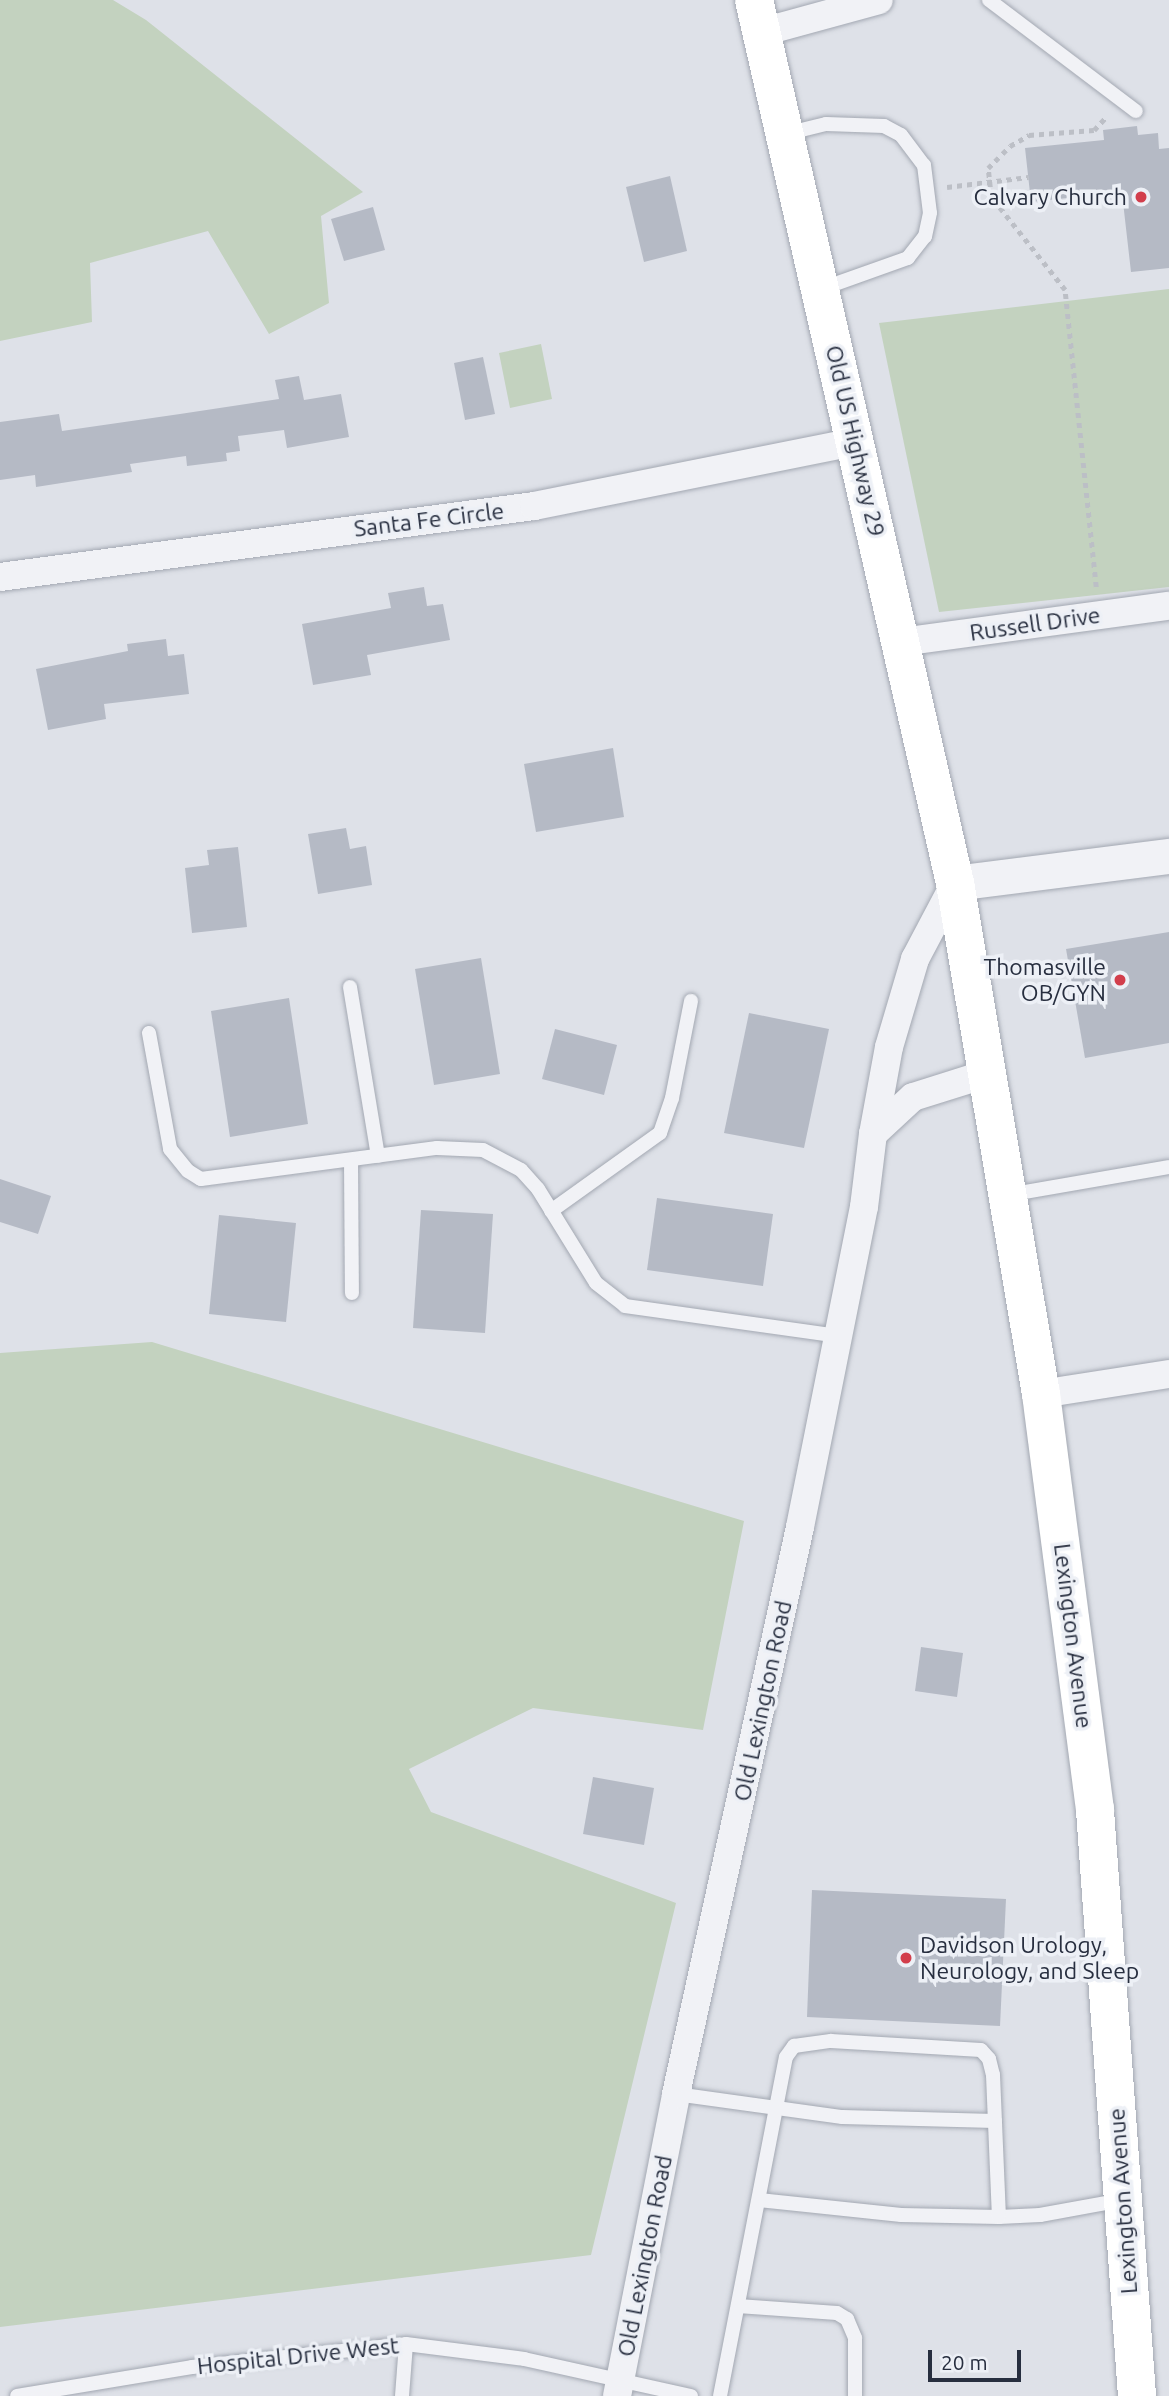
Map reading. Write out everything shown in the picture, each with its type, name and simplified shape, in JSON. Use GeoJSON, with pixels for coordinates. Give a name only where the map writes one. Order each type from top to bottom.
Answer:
{"type":"FeatureCollection","features":[{"type":"Feature","properties":{"kind":"main road","name":"Old US Highway 29"},"geometry":{"type":"LineString","coordinates":[[758,16],[955,883]]}},
{"type":"Feature","properties":{"kind":"main road","name":"Lexington Avenue"},"geometry":{"type":"LineString","coordinates":[[955,883],[1041,1394],[1095,1810],[1137,2396]]}},
{"type":"Feature","properties":{"kind":"street"},"geometry":{"type":"LineString","coordinates":[[758,16],[867,2]]}},
{"type":"Feature","properties":{"kind":"street","name":"Santa Fe Circle"},"geometry":{"type":"LineString","coordinates":[[0,577],[534,506],[854,442]]}},
{"type":"Feature","properties":{"kind":"street","name":"Russell Drive"},"geometry":{"type":"LineString","coordinates":[[901,642],[1169,606]]}},
{"type":"Feature","properties":{"kind":"street"},"geometry":{"type":"LineString","coordinates":[[955,883],[1169,856]]}},
{"type":"Feature","properties":{"kind":"street","name":"Old Lexington Road"},"geometry":{"type":"LineString","coordinates":[[619,2388],[676,2094],[726,1876],[864,1207],[873,1133],[889,1047],[915,959],[955,883]]}},
{"type":"Feature","properties":{"kind":"street"},"geometry":{"type":"LineString","coordinates":[[873,1133],[913,1097],[986,1074]]}},
{"type":"Feature","properties":{"kind":"street"},"geometry":{"type":"LineString","coordinates":[[1041,1394],[1169,1374]]}},
{"type":"Feature","properties":{"kind":"lane"},"geometry":{"type":"LineString","coordinates":[[989,0],[1136,111]]}},
{"type":"Feature","properties":{"kind":"lane"},"geometry":{"type":"LineString","coordinates":[[783,134],[827,124],[884,126],[917,150],[929,189],[925,236],[908,258],[820,289]]}},
{"type":"Feature","properties":{"kind":"lane"},"geometry":{"type":"LineString","coordinates":[[351,987],[378,1156]]}},
{"type":"Feature","properties":{"kind":"lane"},"geometry":{"type":"LineString","coordinates":[[551,1211],[660,1133],[672,1098],[691,1001]]}},
{"type":"Feature","properties":{"kind":"lane"},"geometry":{"type":"LineString","coordinates":[[149,1033],[170,1149],[188,1171],[201,1179],[437,1148],[484,1150],[521,1171],[551,1211],[596,1283],[625,1307],[838,1336]]}},
{"type":"Feature","properties":{"kind":"lane"},"geometry":{"type":"LineString","coordinates":[[351,1160],[352,1293]]}},
{"type":"Feature","properties":{"kind":"lane"},"geometry":{"type":"LineString","coordinates":[[1007,1195],[1169,1167]]}},
{"type":"Feature","properties":{"kind":"lane"},"geometry":{"type":"LineString","coordinates":[[720,2396],[786,2057],[794,2046],[831,2041],[981,2050],[989,2059],[993,2075],[999,2217]]}},
{"type":"Feature","properties":{"kind":"lane"},"geometry":{"type":"LineString","coordinates":[[676,2094],[842,2117],[995,2121]]}},
{"type":"Feature","properties":{"kind":"lane"},"geometry":{"type":"LineString","coordinates":[[759,2200],[901,2214],[999,2217],[1040,2215],[1123,2200]]}},
{"type":"Feature","properties":{"kind":"lane"},"geometry":{"type":"LineString","coordinates":[[738,2306],[837,2313],[847,2319],[855,2338],[855,2396]]}},
{"type":"Feature","properties":{"kind":"lane"},"geometry":{"type":"LineString","coordinates":[[402,2396],[406,2344]]}},
{"type":"Feature","properties":{"kind":"lane","name":"Hospital Drive West"},"geometry":{"type":"LineString","coordinates":[[17,2396],[217,2364],[406,2344],[524,2359],[619,2388],[691,2396]]}},
{"type":"Feature","properties":{"kind":"path"},"geometry":{"type":"LineString","coordinates":[[1099,616],[1065,290],[991,197],[988,168],[1010,146],[1030,135],[1094,130],[1122,100]]}},
{"type":"Feature","properties":{"kind":"path"},"geometry":{"type":"LineString","coordinates":[[929,189],[1028,177]]}},
{"type":"Feature","properties":{"kind":"green space"},"geometry":{"type":"Polygon","coordinates":[[[0,0],[113,0],[146,20],[363,192],[321,216],[329,303],[269,334],[208,231],[90,263],[92,322],[0,341],[0,0]]]}},
{"type":"Feature","properties":{"kind":"green space"},"geometry":{"type":"Polygon","coordinates":[[[1169,289],[1169,587],[939,612],[879,323],[1169,289]]]}},
{"type":"Feature","properties":{"kind":"green space"},"geometry":{"type":"Polygon","coordinates":[[[541,344],[552,399],[510,408],[499,353],[541,344]]]}},
{"type":"Feature","properties":{"kind":"green space"},"geometry":{"type":"Polygon","coordinates":[[[152,1342],[744,1521],[703,1730],[533,1708],[409,1769],[431,1812],[676,1903],[591,2255],[0,2327],[0,1353],[152,1342]]]}},
{"type":"Feature","properties":{"kind":"building","name":"Calvary Church"},"geometry":{"type":"Polygon","coordinates":[[[1137,126],[1138,135],[1158,133],[1159,149],[1169,148],[1169,268],[1131,272],[1123,202],[1114,203],[1113,193],[1031,202],[1025,148],[1104,140],[1103,130],[1137,126]]]}},
{"type":"Feature","properties":{"kind":"building"},"geometry":{"type":"Polygon","coordinates":[[[670,176],[687,251],[644,262],[626,187],[670,176]]]}},
{"type":"Feature","properties":{"kind":"building"},"geometry":{"type":"Polygon","coordinates":[[[373,207],[385,250],[344,261],[331,219],[373,207]]]}},
{"type":"Feature","properties":{"kind":"building"},"geometry":{"type":"Polygon","coordinates":[[[483,357],[495,414],[465,420],[454,363],[483,357]]]}},
{"type":"Feature","properties":{"kind":"building"},"geometry":{"type":"Polygon","coordinates":[[[299,376],[304,400],[341,394],[349,437],[287,448],[284,430],[238,436],[240,451],[226,453],[227,461],[187,466],[186,456],[130,464],[132,472],[36,487],[35,475],[0,480],[0,422],[59,414],[62,431],[279,399],[275,380],[299,376]]]}},
{"type":"Feature","properties":{"kind":"building"},"geometry":{"type":"Polygon","coordinates":[[[424,587],[427,606],[443,604],[450,640],[367,655],[371,675],[313,685],[302,624],[391,608],[388,593],[424,587]]]}},
{"type":"Feature","properties":{"kind":"building"},"geometry":{"type":"Polygon","coordinates":[[[166,639],[168,656],[184,654],[189,694],[104,704],[106,719],[48,730],[36,669],[128,651],[127,644],[166,639]]]}},
{"type":"Feature","properties":{"kind":"building"},"geometry":{"type":"Polygon","coordinates":[[[613,748],[624,817],[536,832],[524,764],[613,748]]]}},
{"type":"Feature","properties":{"kind":"building"},"geometry":{"type":"Polygon","coordinates":[[[346,828],[350,849],[366,846],[372,885],[318,894],[308,834],[346,828]]]}},
{"type":"Feature","properties":{"kind":"building"},"geometry":{"type":"Polygon","coordinates":[[[238,847],[247,927],[192,933],[185,868],[209,865],[207,850],[238,847]]]}},
{"type":"Feature","properties":{"kind":"building","name":"Thomasville OB/GYN"},"geometry":{"type":"Polygon","coordinates":[[[1169,932],[1169,1043],[1085,1058],[1066,949],[1169,932]]]}},
{"type":"Feature","properties":{"kind":"building"},"geometry":{"type":"Polygon","coordinates":[[[481,958],[500,1074],[434,1085],[415,969],[481,958]]]}},
{"type":"Feature","properties":{"kind":"building"},"geometry":{"type":"Polygon","coordinates":[[[289,998],[308,1124],[230,1137],[211,1011],[289,998]]]}},
{"type":"Feature","properties":{"kind":"building"},"geometry":{"type":"Polygon","coordinates":[[[749,1013],[829,1029],[804,1148],[724,1133],[749,1013]]]}},
{"type":"Feature","properties":{"kind":"building"},"geometry":{"type":"Polygon","coordinates":[[[555,1029],[617,1045],[604,1095],[542,1079],[555,1029]]]}},
{"type":"Feature","properties":{"kind":"building"},"geometry":{"type":"Polygon","coordinates":[[[0,1179],[51,1196],[38,1234],[0,1222],[0,1179]]]}},
{"type":"Feature","properties":{"kind":"building"},"geometry":{"type":"Polygon","coordinates":[[[657,1198],[773,1214],[763,1286],[647,1270],[657,1198]]]}},
{"type":"Feature","properties":{"kind":"building"},"geometry":{"type":"Polygon","coordinates":[[[421,1210],[493,1214],[485,1333],[413,1328],[421,1210]]]}},
{"type":"Feature","properties":{"kind":"building"},"geometry":{"type":"Polygon","coordinates":[[[219,1215],[296,1223],[286,1322],[209,1314],[219,1215]]]}},
{"type":"Feature","properties":{"kind":"building"},"geometry":{"type":"Polygon","coordinates":[[[921,1647],[963,1653],[957,1697],[915,1691],[921,1647]]]}},
{"type":"Feature","properties":{"kind":"building"},"geometry":{"type":"Polygon","coordinates":[[[593,1777],[654,1788],[644,1845],[583,1834],[593,1777]]]}},
{"type":"Feature","properties":{"kind":"building","name":"Davidson Urology, Neurology, and Sleep"},"geometry":{"type":"Polygon","coordinates":[[[812,1890],[1006,1899],[1000,2026],[807,2017],[812,1890]]]}},
{"type":"Feature","properties":{"kind":"place","name":"Calvary Church"},"geometry":{"type":"Point","coordinates":[1141,197]}},
{"type":"Feature","properties":{"kind":"place","name":"Thomasville OB/GYN"},"geometry":{"type":"Point","coordinates":[1120,980]}},
{"type":"Feature","properties":{"kind":"place","name":"Davidson Urology, Neurology, and Sleep"},"geometry":{"type":"Point","coordinates":[906,1958]}}]}
